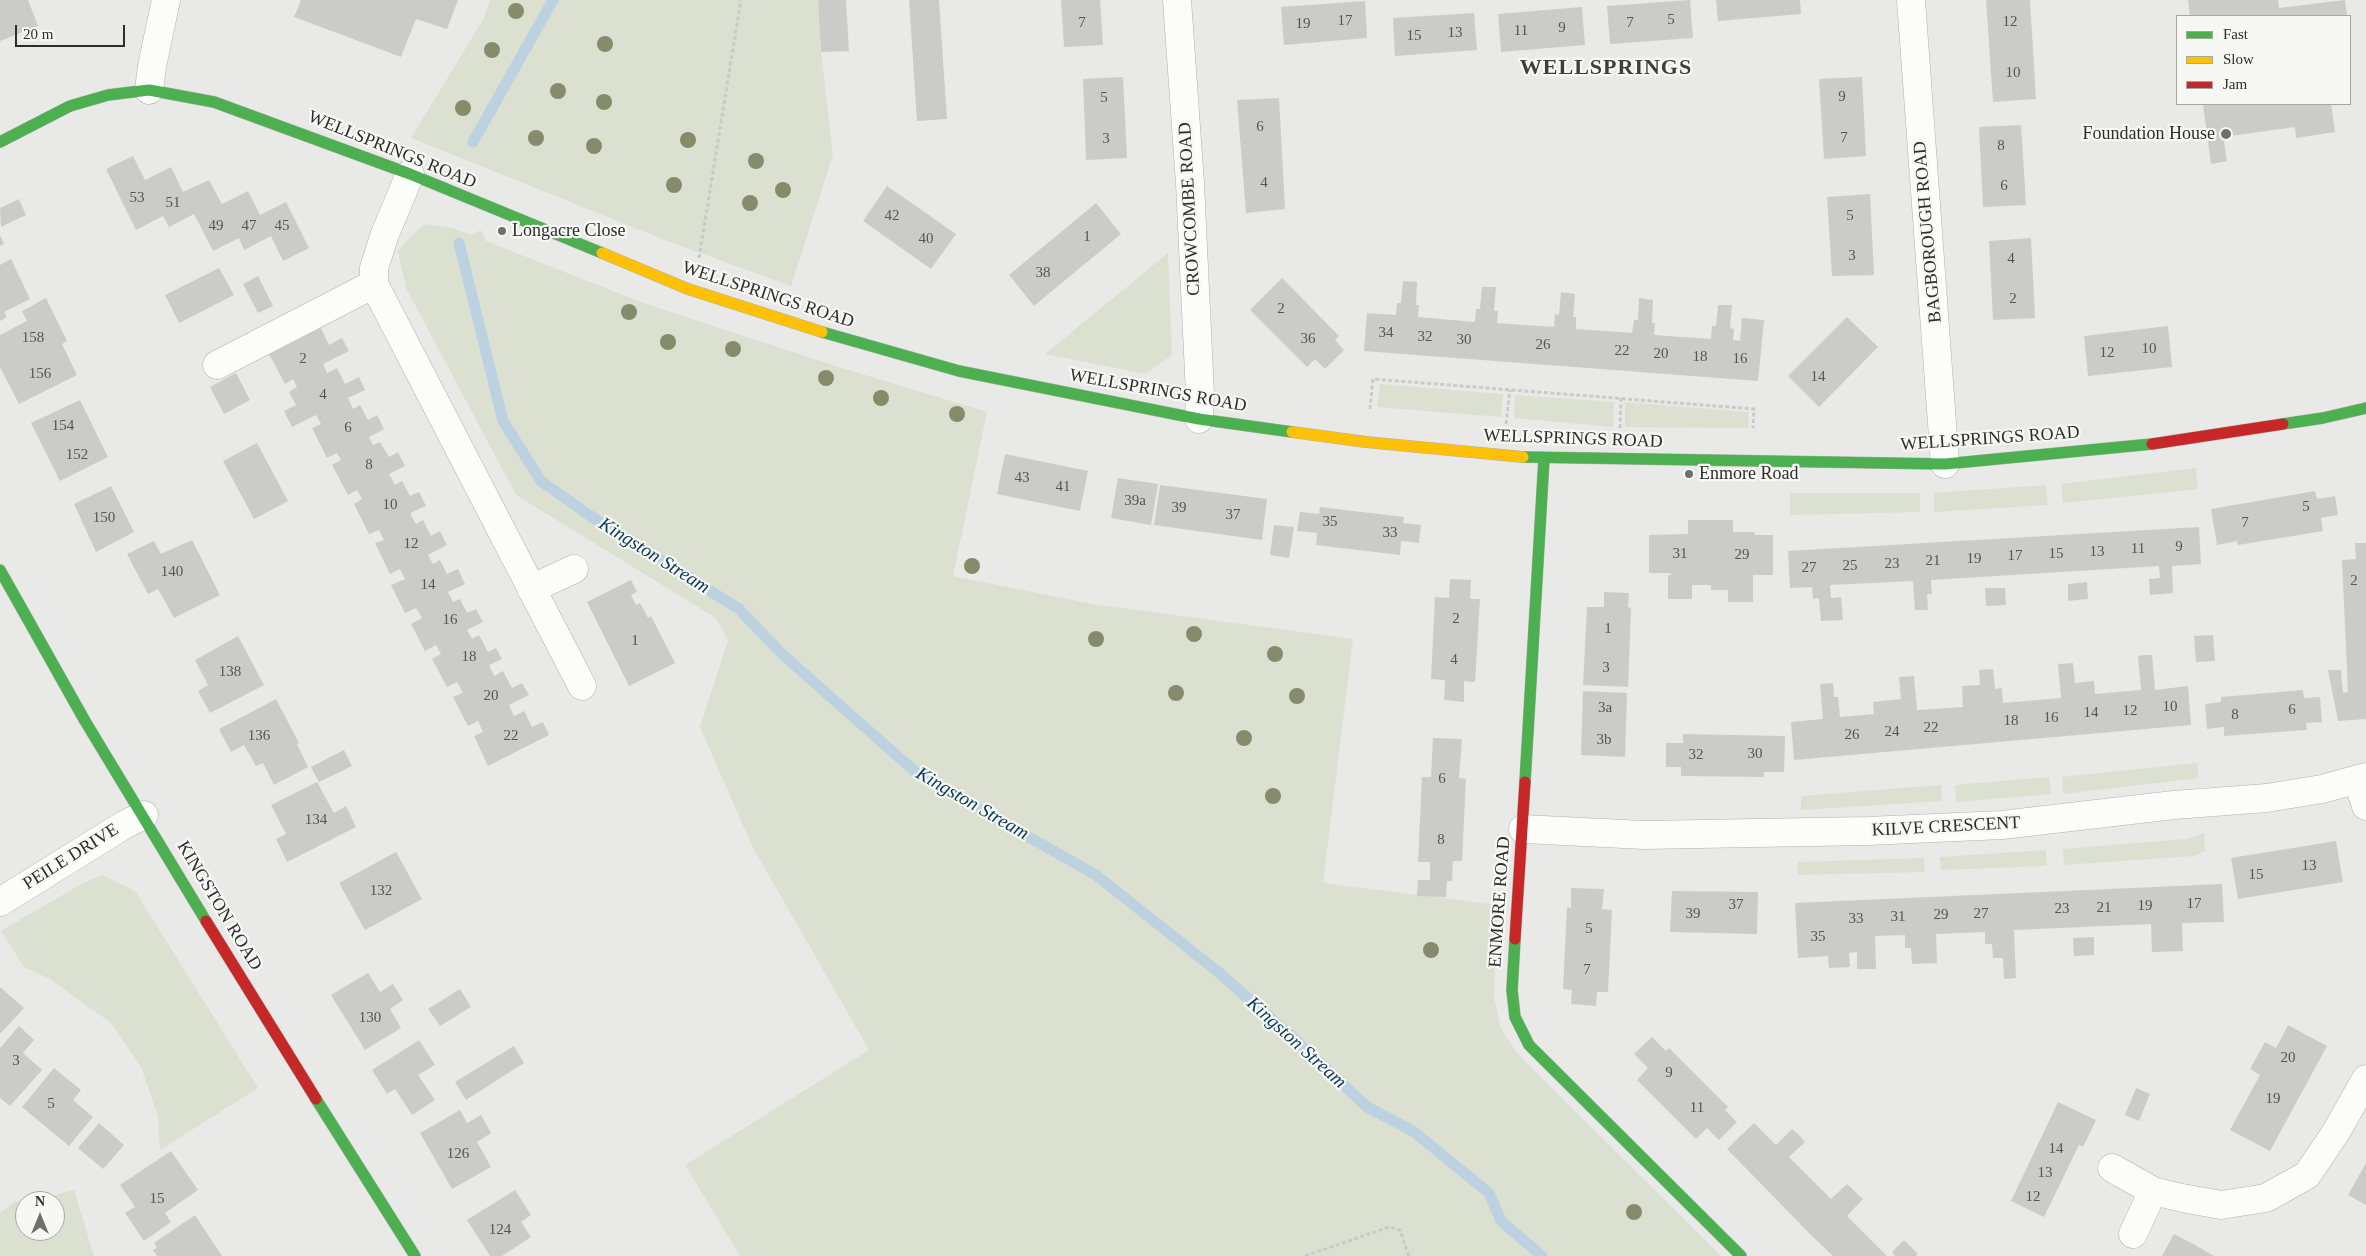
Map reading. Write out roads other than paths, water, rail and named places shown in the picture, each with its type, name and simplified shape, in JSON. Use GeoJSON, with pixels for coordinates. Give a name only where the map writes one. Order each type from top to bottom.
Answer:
{"type":"FeatureCollection","features":[{"type":"Feature","properties":{"kind":"street"},"geometry":{"type":"LineString","coordinates":[[149,90],[152,66],[166,0]]}},
{"type":"Feature","properties":{"kind":"street","name":"CROWCOMBE ROAD"},"geometry":{"type":"LineString","coordinates":[[1177,0],[1190,183],[1200,395],[1199,419]]}},
{"type":"Feature","properties":{"kind":"street","name":"BAGBOROUGH ROAD"},"geometry":{"type":"LineString","coordinates":[[1911,0],[1945,464]]}},
{"type":"Feature","properties":{"kind":"street","name":"WELLSPRINGS ROAD"},"geometry":{"type":"LineString","coordinates":[[0,142],[70,106],[108,95],[149,90],[214,102],[284,126],[410,174],[688,289],[796,325],[959,371],[1199,419],[1366,442],[1544,459],[1945,464],[2122,448],[2323,418],[2366,408]]}},
{"type":"Feature","properties":{"kind":"street"},"geometry":{"type":"LineString","coordinates":[[410,174],[385,234],[374,268],[374,284],[582,686]]}},
{"type":"Feature","properties":{"kind":"street"},"geometry":{"type":"LineString","coordinates":[[217,365],[374,284]]}},
{"type":"Feature","properties":{"kind":"street","name":"ENMORE ROAD"},"geometry":{"type":"LineString","coordinates":[[1544,459],[1512,990],[1515,1017],[1529,1045],[1741,1256]]}},
{"type":"Feature","properties":{"kind":"street"},"geometry":{"type":"LineString","coordinates":[[531,589],[574,569]]}},
{"type":"Feature","properties":{"kind":"street","name":"KINGSTON ROAD"},"geometry":{"type":"LineString","coordinates":[[0,570],[85,721],[144,815],[276,1037],[415,1256]]}},
{"type":"Feature","properties":{"kind":"street","name":"KILVE CRESCENT"},"geometry":{"type":"LineString","coordinates":[[1523,829],[1644,834],[1868,832],[2002,825],[2174,805],[2267,798],[2322,789],[2363,788]]}},
{"type":"Feature","properties":{"kind":"street","name":"PEILE DRIVE"},"geometry":{"type":"LineString","coordinates":[[0,902],[124,825],[144,815]]}},
{"type":"Feature","properties":{"kind":"street"},"geometry":{"type":"LineString","coordinates":[[2112,1168],[2153,1192],[2221,1205],[2266,1198],[2307,1175],[2336,1132],[2366,1079]]}},
{"type":"Feature","properties":{"kind":"street"},"geometry":{"type":"LineString","coordinates":[[2133,1234],[2153,1192]]}},
{"type":"Feature","properties":{"kind":"waterway","name":"Kingston Stream"},"geometry":{"type":"LineString","coordinates":[[473,142],[553,0]]}},
{"type":"Feature","properties":{"kind":"waterway","name":"Kingston Stream"},"geometry":{"type":"LineString","coordinates":[[459,243],[503,421],[541,481],[589,515],[739,609],[782,654],[919,775],[1096,875],[1217,971],[1299,1043],[1367,1107],[1413,1131],[1489,1193],[1501,1221],[1542,1256]]}},
{"type":"Feature","properties":{"kind":"place","name":"Foundation House"},"geometry":{"type":"Point","coordinates":[2226,134]}},
{"type":"Feature","properties":{"kind":"place","name":"Longacre Close"},"geometry":{"type":"Point","coordinates":[502,231]}},
{"type":"Feature","properties":{"kind":"place","name":"Enmore Road"},"geometry":{"type":"Point","coordinates":[1689,474]}},
{"type":"Feature","properties":{"kind":"district","name":"WELLSPRINGS"},"geometry":{"type":"Point","coordinates":[1606,68]}}]}
